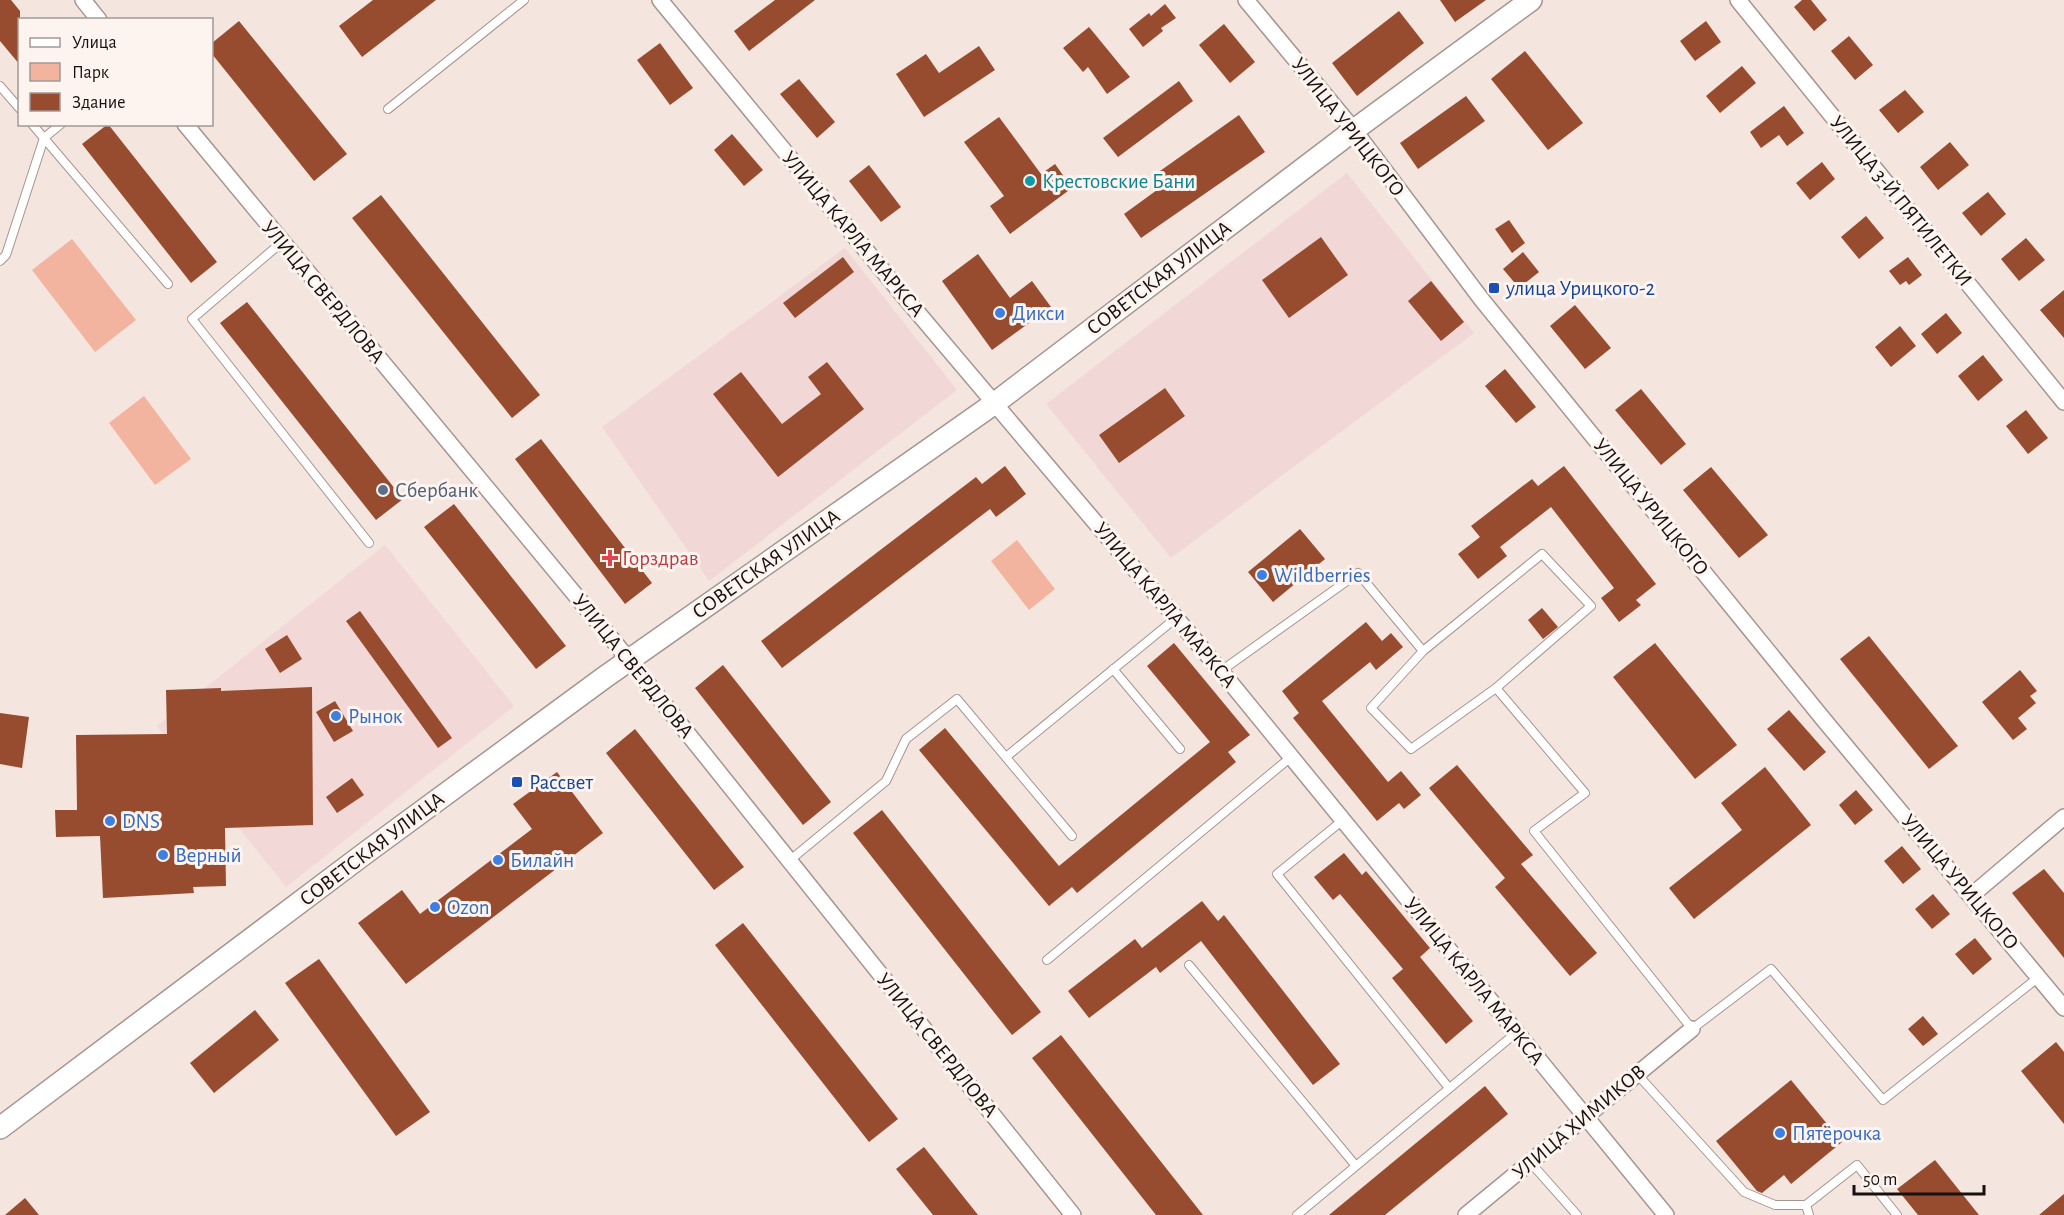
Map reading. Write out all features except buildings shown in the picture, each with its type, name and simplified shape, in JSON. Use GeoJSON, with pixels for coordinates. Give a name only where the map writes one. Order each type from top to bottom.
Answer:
{"type":"FeatureCollection","features":[{"type":"Feature","properties":{"kind":"street"},"geometry":{"type":"LineString","coordinates":[[83,0],[97,18]]}},
{"type":"Feature","properties":{"kind":"street","name":"УЛИЦА КАРЛА МАРКСА"},"geometry":{"type":"LineString","coordinates":[[660,0],[899,291],[1221,671],[1666,1215]]}},
{"type":"Feature","properties":{"kind":"street","name":"УЛИЦА УРИЦКОГО"},"geometry":{"type":"LineString","coordinates":[[1246,0],[1354,130],[1482,300],[1824,720],[2064,1008]]}},
{"type":"Feature","properties":{"kind":"street","name":"СОВЕТСКАЯ УЛИЦА"},"geometry":{"type":"LineString","coordinates":[[0,1128],[364,854],[629,661],[995,403],[1354,130],[1531,0]]}},
{"type":"Feature","properties":{"kind":"street","name":"УЛИЦА 3-Й ПЯТИЛЕТКИ"},"geometry":{"type":"LineString","coordinates":[[1738,0],[2064,402]]}},
{"type":"Feature","properties":{"kind":"street","name":"УЛИЦА СВЕРДЛОВА"},"geometry":{"type":"LineString","coordinates":[[187,126],[629,661],[1073,1215]]}},
{"type":"Feature","properties":{"kind":"street"},"geometry":{"type":"LineString","coordinates":[[1972,895],[2064,817]]}},
{"type":"Feature","properties":{"kind":"street","name":"УЛИЦА ХИМИКОВ"},"geometry":{"type":"LineString","coordinates":[[1466,1215],[1692,1029]]}},
{"type":"Feature","properties":{"kind":"lane"},"geometry":{"type":"LineString","coordinates":[[388,109],[524,0]]}},
{"type":"Feature","properties":{"kind":"lane"},"geometry":{"type":"LineString","coordinates":[[0,86],[18,107]]}},
{"type":"Feature","properties":{"kind":"lane"},"geometry":{"type":"LineString","coordinates":[[34,126],[168,284]]}},
{"type":"Feature","properties":{"kind":"lane"},"geometry":{"type":"LineString","coordinates":[[0,261],[6,255],[44,138],[59,126]]}},
{"type":"Feature","properties":{"kind":"lane"},"geometry":{"type":"LineString","coordinates":[[282,242],[192,319],[369,543]]}},
{"type":"Feature","properties":{"kind":"lane"},"geometry":{"type":"LineString","coordinates":[[1542,554],[1591,606],[1496,688],[1411,749],[1371,708],[1424,651],[1542,554]]}},
{"type":"Feature","properties":{"kind":"lane"},"geometry":{"type":"LineString","coordinates":[[1221,671],[1358,573],[1424,651]]}},
{"type":"Feature","properties":{"kind":"lane"},"geometry":{"type":"LineString","coordinates":[[1006,757],[1176,618]]}},
{"type":"Feature","properties":{"kind":"lane"},"geometry":{"type":"LineString","coordinates":[[1113,669],[1180,749]]}},
{"type":"Feature","properties":{"kind":"lane"},"geometry":{"type":"LineString","coordinates":[[1496,688],[1585,793],[1534,831],[1692,1029],[1771,969],[1883,1100],[2039,977]]}},
{"type":"Feature","properties":{"kind":"lane"},"geometry":{"type":"LineString","coordinates":[[789,861],[886,781],[906,739],[957,699],[1072,836]]}},
{"type":"Feature","properties":{"kind":"lane"},"geometry":{"type":"LineString","coordinates":[[1047,960],[1291,757]]}},
{"type":"Feature","properties":{"kind":"lane"},"geometry":{"type":"LineString","coordinates":[[1343,820],[1277,874],[1449,1088]]}},
{"type":"Feature","properties":{"kind":"lane"},"geometry":{"type":"LineString","coordinates":[[1189,965],[1356,1166]]}},
{"type":"Feature","properties":{"kind":"lane"},"geometry":{"type":"LineString","coordinates":[[1297,1215],[1517,1032]]}},
{"type":"Feature","properties":{"kind":"lane"},"geometry":{"type":"LineString","coordinates":[[1637,1074],[1744,1192],[1775,1205],[1806,1205],[1857,1165],[1897,1215]]}},
{"type":"Feature","properties":{"kind":"lane"},"geometry":{"type":"LineString","coordinates":[[1530,1162],[1577,1215]]}},
{"type":"Feature","properties":{"kind":"lane"},"geometry":{"type":"LineString","coordinates":[[1806,1205],[1809,1215]]}},
{"type":"Feature","properties":{"kind":"shaded area"},"geometry":{"type":"Polygon","coordinates":[[[1347,173],[1474,333],[1171,558],[1046,404],[1347,173]]]}},
{"type":"Feature","properties":{"kind":"shaded area"},"geometry":{"type":"Polygon","coordinates":[[[845,248],[957,390],[709,581],[602,427],[845,248]]]}},
{"type":"Feature","properties":{"kind":"shaded area","name":"Рынок"},"geometry":{"type":"Polygon","coordinates":[[[385,545],[514,706],[286,887],[157,726],[385,545]]]}},
{"type":"Feature","properties":{"kind":"green space"},"geometry":{"type":"Polygon","coordinates":[[[72,239],[136,320],[95,352],[32,270],[72,239]]]}},
{"type":"Feature","properties":{"kind":"green space"},"geometry":{"type":"Polygon","coordinates":[[[144,396],[191,459],[155,485],[109,423],[144,396]]]}},
{"type":"Feature","properties":{"kind":"green space"},"geometry":{"type":"Polygon","coordinates":[[[1017,540],[1055,589],[1029,610],[991,561],[1017,540]]]}},
{"type":"Feature","properties":{"kind":"place","name":"Крестовские Бани"},"geometry":{"type":"Point","coordinates":[1030,181]}},
{"type":"Feature","properties":{"kind":"place","name":"улица Урицкого-2"},"geometry":{"type":"Point","coordinates":[1494,288]}},
{"type":"Feature","properties":{"kind":"place","name":"Дикси"},"geometry":{"type":"Point","coordinates":[1000,313]}},
{"type":"Feature","properties":{"kind":"place","name":"Сбербанк"},"geometry":{"type":"Point","coordinates":[383,490]}},
{"type":"Feature","properties":{"kind":"place","name":"Горздрав"},"geometry":{"type":"Point","coordinates":[610,558]}},
{"type":"Feature","properties":{"kind":"place","name":"Wildberries"},"geometry":{"type":"Point","coordinates":[1262,575]}},
{"type":"Feature","properties":{"kind":"place","name":"Рынок"},"geometry":{"type":"Point","coordinates":[336,716]}},
{"type":"Feature","properties":{"kind":"place","name":"Рассвет"},"geometry":{"type":"Point","coordinates":[517,782]}},
{"type":"Feature","properties":{"kind":"place","name":"DNS"},"geometry":{"type":"Point","coordinates":[110,821]}},
{"type":"Feature","properties":{"kind":"place","name":"Верный"},"geometry":{"type":"Point","coordinates":[163,855]}},
{"type":"Feature","properties":{"kind":"place","name":"Билайн"},"geometry":{"type":"Point","coordinates":[498,860]}},
{"type":"Feature","properties":{"kind":"place","name":"Ozon"},"geometry":{"type":"Point","coordinates":[435,907]}},
{"type":"Feature","properties":{"kind":"place","name":"Пятёрочка"},"geometry":{"type":"Point","coordinates":[1780,1133]}}]}
